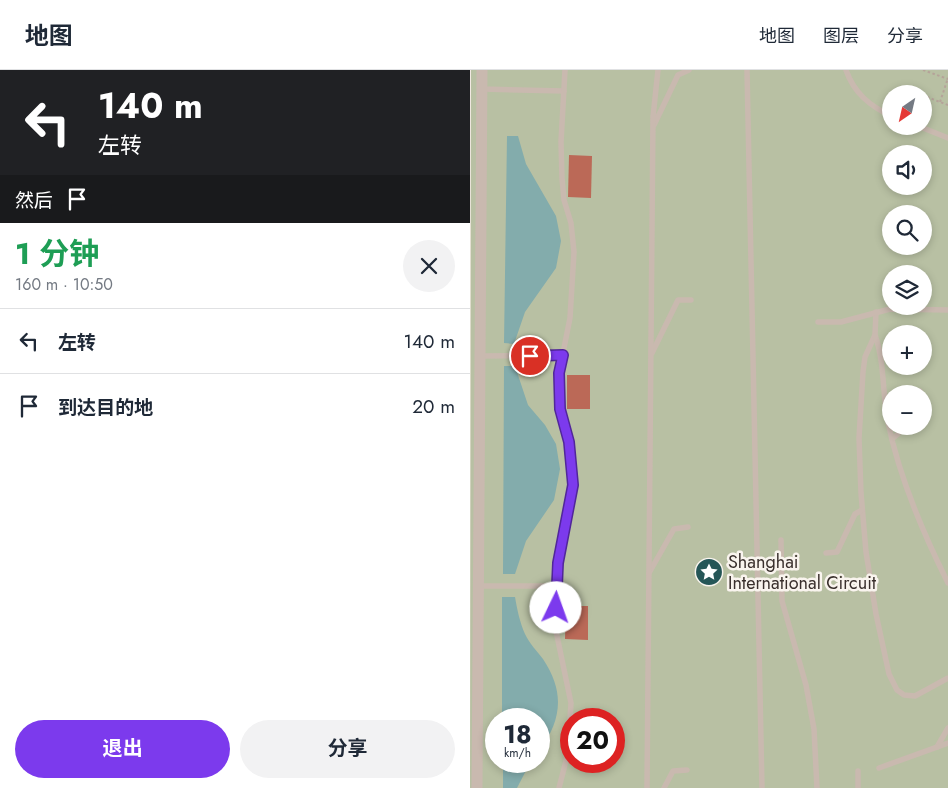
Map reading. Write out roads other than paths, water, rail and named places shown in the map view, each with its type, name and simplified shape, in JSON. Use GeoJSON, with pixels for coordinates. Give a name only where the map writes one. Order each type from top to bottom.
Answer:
{"type":"FeatureCollection","features":[{"type":"Feature","properties":{"kind":"street"},"geometry":{"type":"LineString","coordinates":[[477,788],[476,591],[474,571],[480,356],[482,70]]}},
{"type":"Feature","properties":{"kind":"lane"},"geometry":{"type":"LineString","coordinates":[[559,788],[568,752],[571,703],[556,631],[557,586],[559,554],[573,485],[569,442],[560,409],[559,373],[570,318],[574,252],[571,223],[564,200],[562,178],[561,142],[565,70]]}},
{"type":"Feature","properties":{"kind":"lane"},"geometry":{"type":"LineString","coordinates":[[647,788],[653,127],[658,70]]}},
{"type":"Feature","properties":{"kind":"lane"},"geometry":{"type":"LineString","coordinates":[[653,127],[678,75],[689,70]]}},
{"type":"Feature","properties":{"kind":"lane"},"geometry":{"type":"LineString","coordinates":[[747,70],[762,788]]}},
{"type":"Feature","properties":{"kind":"lane"},"geometry":{"type":"LineString","coordinates":[[846,70],[859,94],[882,111]]}},
{"type":"Feature","properties":{"kind":"lane"},"geometry":{"type":"LineString","coordinates":[[482,89],[564,91]]}},
{"type":"Feature","properties":{"kind":"lane"},"geometry":{"type":"LineString","coordinates":[[932,132],[948,138]]}},
{"type":"Feature","properties":{"kind":"lane"},"geometry":{"type":"LineString","coordinates":[[651,355],[678,300],[691,300]]}},
{"type":"Feature","properties":{"kind":"lane"},"geometry":{"type":"LineString","coordinates":[[818,322],[841,322],[876,312],[904,308],[948,310]]}},
{"type":"Feature","properties":{"kind":"lane"},"geometry":{"type":"LineString","coordinates":[[876,312],[875,335],[881,354],[884,398],[892,439],[922,523],[948,583]]}},
{"type":"Feature","properties":{"kind":"lane"},"geometry":{"type":"LineString","coordinates":[[875,335],[865,357],[859,438],[862,510],[871,585],[885,662],[893,686],[900,693],[911,696],[948,678]]}},
{"type":"Feature","properties":{"kind":"lane"},"geometry":{"type":"LineString","coordinates":[[480,356],[563,355]]}},
{"type":"Feature","properties":{"kind":"lane"},"geometry":{"type":"LineString","coordinates":[[892,439],[897,435]]}},
{"type":"Feature","properties":{"kind":"lane"},"geometry":{"type":"LineString","coordinates":[[826,552],[837,552],[853,517],[862,510]]}},
{"type":"Feature","properties":{"kind":"lane"},"geometry":{"type":"LineString","coordinates":[[648,574],[674,529],[688,527]]}},
{"type":"Feature","properties":{"kind":"lane"},"geometry":{"type":"LineString","coordinates":[[781,540],[782,601],[806,685],[814,729],[817,788]]}},
{"type":"Feature","properties":{"kind":"lane"},"geometry":{"type":"LineString","coordinates":[[476,591],[557,586]]}},
{"type":"Feature","properties":{"kind":"lane"},"geometry":{"type":"LineString","coordinates":[[937,747],[948,728]]}},
{"type":"Feature","properties":{"kind":"lane"},"geometry":{"type":"LineString","coordinates":[[879,768],[948,742]]}},
{"type":"Feature","properties":{"kind":"lane"},"geometry":{"type":"LineString","coordinates":[[664,788],[673,771],[687,770]]}},
{"type":"Feature","properties":{"kind":"lane"},"geometry":{"type":"LineString","coordinates":[[858,771],[858,788]]}},
{"type":"Feature","properties":{"kind":"water"},"geometry":{"type":"Polygon","coordinates":[[[507,136],[518,136],[526,164],[556,216],[561,241],[556,268],[525,312],[514,344],[504,343],[507,136]]]}},
{"type":"Feature","properties":{"kind":"water"},"geometry":{"type":"Polygon","coordinates":[[[504,366],[515,366],[528,405],[545,425],[556,444],[560,469],[554,500],[526,541],[515,574],[503,574],[504,366]]]}},
{"type":"Feature","properties":{"kind":"water"},"geometry":{"type":"Polygon","coordinates":[[[502,597],[515,597],[525,634],[543,659],[555,683],[558,706],[550,733],[550,708],[502,708],[502,597]]]}},
{"type":"Feature","properties":{"kind":"water"},"geometry":{"type":"Polygon","coordinates":[[[503,773],[525,773],[517,788],[503,788],[503,773]]]}},
{"type":"Feature","properties":{"kind":"place","name":"Shanghai International Circuit"},"geometry":{"type":"Point","coordinates":[709,572]}}]}
